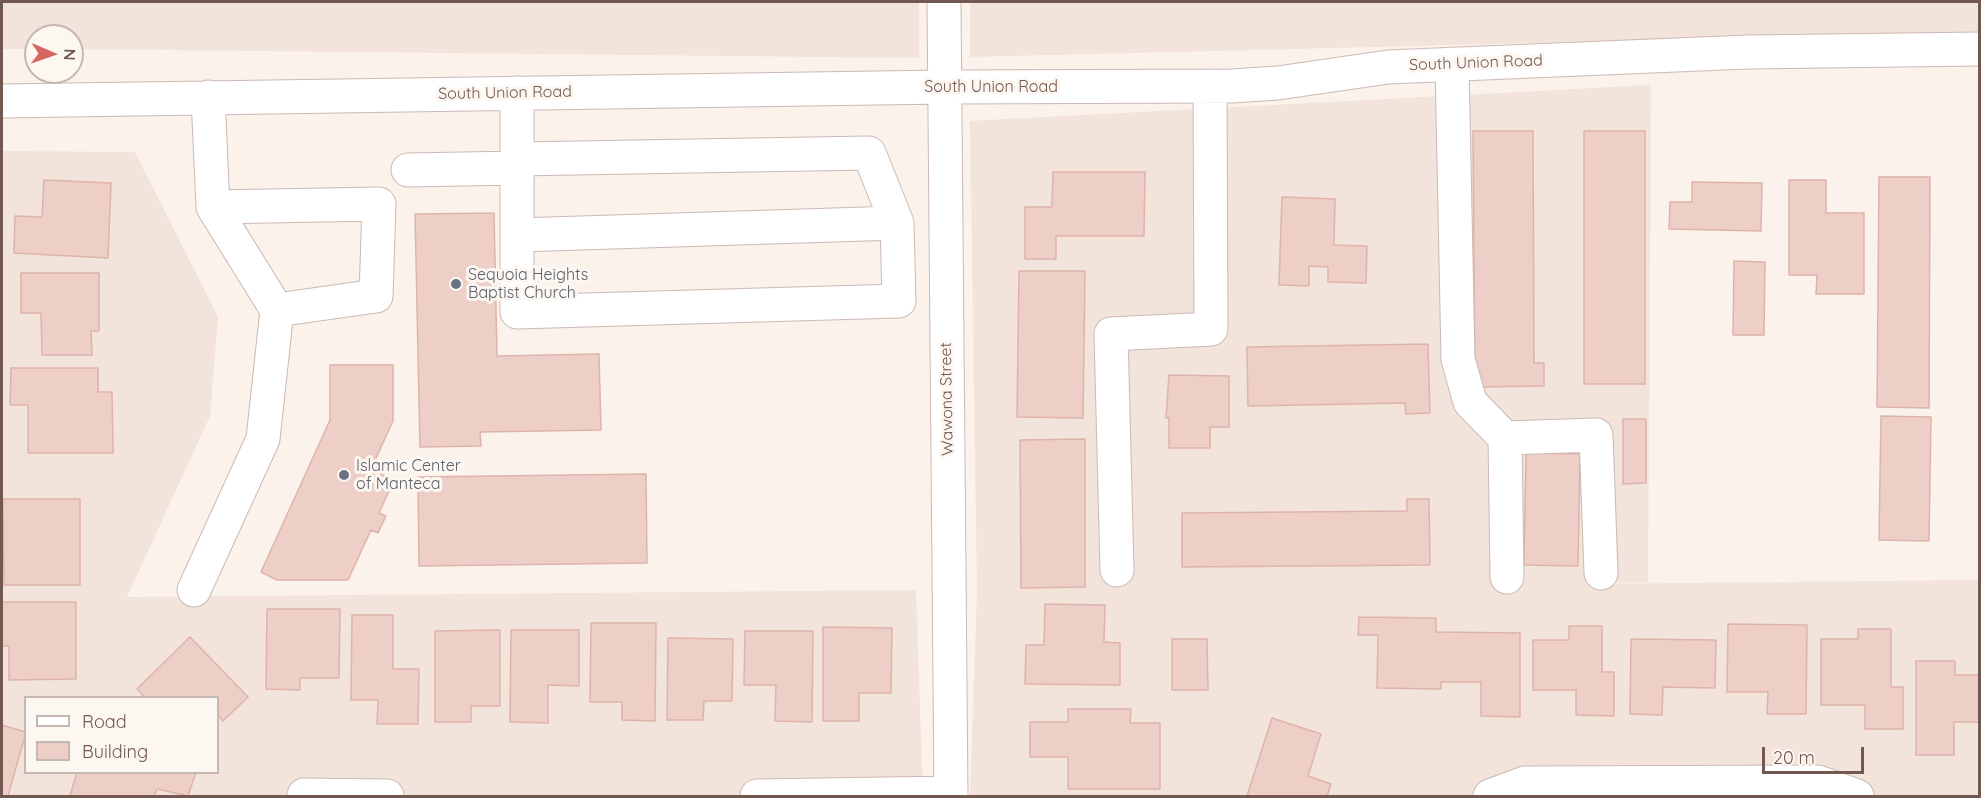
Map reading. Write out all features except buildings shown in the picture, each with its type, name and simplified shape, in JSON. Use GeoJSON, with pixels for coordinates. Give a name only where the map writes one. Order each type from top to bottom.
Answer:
{"type":"FeatureCollection","features":[{"type":"Feature","properties":{"kind":"street","name":"Wawona Street"},"geometry":{"type":"LineString","coordinates":[[944,2],[951,795]]}},
{"type":"Feature","properties":{"kind":"street","name":"South Union Road"},"geometry":{"type":"LineString","coordinates":[[2,101],[944,87],[1210,86],[1278,83],[1388,67],[1452,64],[1748,52],[1980,50]]}},
{"type":"Feature","properties":{"kind":"street"},"geometry":{"type":"LineString","coordinates":[[1452,64],[1458,359],[1470,402],[1505,438],[1507,578]]}},
{"type":"Feature","properties":{"kind":"street"},"geometry":{"type":"LineString","coordinates":[[1117,570],[1111,334],[1211,330],[1210,86]]}},
{"type":"Feature","properties":{"kind":"street"},"geometry":{"type":"LineString","coordinates":[[408,170],[517,163],[869,153],[897,223],[899,301],[517,312],[518,235],[517,163],[517,93]]}},
{"type":"Feature","properties":{"kind":"street"},"geometry":{"type":"LineString","coordinates":[[194,590],[263,439],[277,310],[213,207],[208,98]]}},
{"type":"Feature","properties":{"kind":"street"},"geometry":{"type":"LineString","coordinates":[[213,207],[378,204],[376,296],[277,310]]}},
{"type":"Feature","properties":{"kind":"street"},"geometry":{"type":"LineString","coordinates":[[518,235],[897,223]]}},
{"type":"Feature","properties":{"kind":"street"},"geometry":{"type":"LineString","coordinates":[[1505,438],[1596,435],[1601,573]]}},
{"type":"Feature","properties":{"kind":"street"},"geometry":{"type":"LineString","coordinates":[[1490,796],[1525,783],[1818,782],[1857,796]]}},
{"type":"Feature","properties":{"kind":"street"},"geometry":{"type":"LineString","coordinates":[[304,795],[387,796]]}},
{"type":"Feature","properties":{"kind":"street"},"geometry":{"type":"LineString","coordinates":[[757,796],[951,795]]}},
{"type":"Feature","properties":{"kind":"shaded area"},"geometry":{"type":"Polygon","coordinates":[[[2,2],[919,2],[919,58],[84,49],[84,24],[24,24],[24,49],[2,49],[2,2]]]}},
{"type":"Feature","properties":{"kind":"shaded area"},"geometry":{"type":"Polygon","coordinates":[[[970,2],[1979,2],[1980,32],[970,57],[970,2]]]}},
{"type":"Feature","properties":{"kind":"shaded area"},"geometry":{"type":"Polygon","coordinates":[[[1651,85],[1648,582],[1590,584],[1979,580],[1979,796],[970,796],[977,591],[970,121],[1651,85]]]}},
{"type":"Feature","properties":{"kind":"shaded area"},"geometry":{"type":"Polygon","coordinates":[[[2,151],[135,152],[218,317],[210,416],[127,597],[916,590],[923,796],[2,796],[2,151]]]}},
{"type":"Feature","properties":{"kind":"place","name":"Sequoia Heights Baptist Church"},"geometry":{"type":"Point","coordinates":[456,284]}},
{"type":"Feature","properties":{"kind":"place","name":"Islamic Center of Manteca"},"geometry":{"type":"Point","coordinates":[344,475]}}]}
